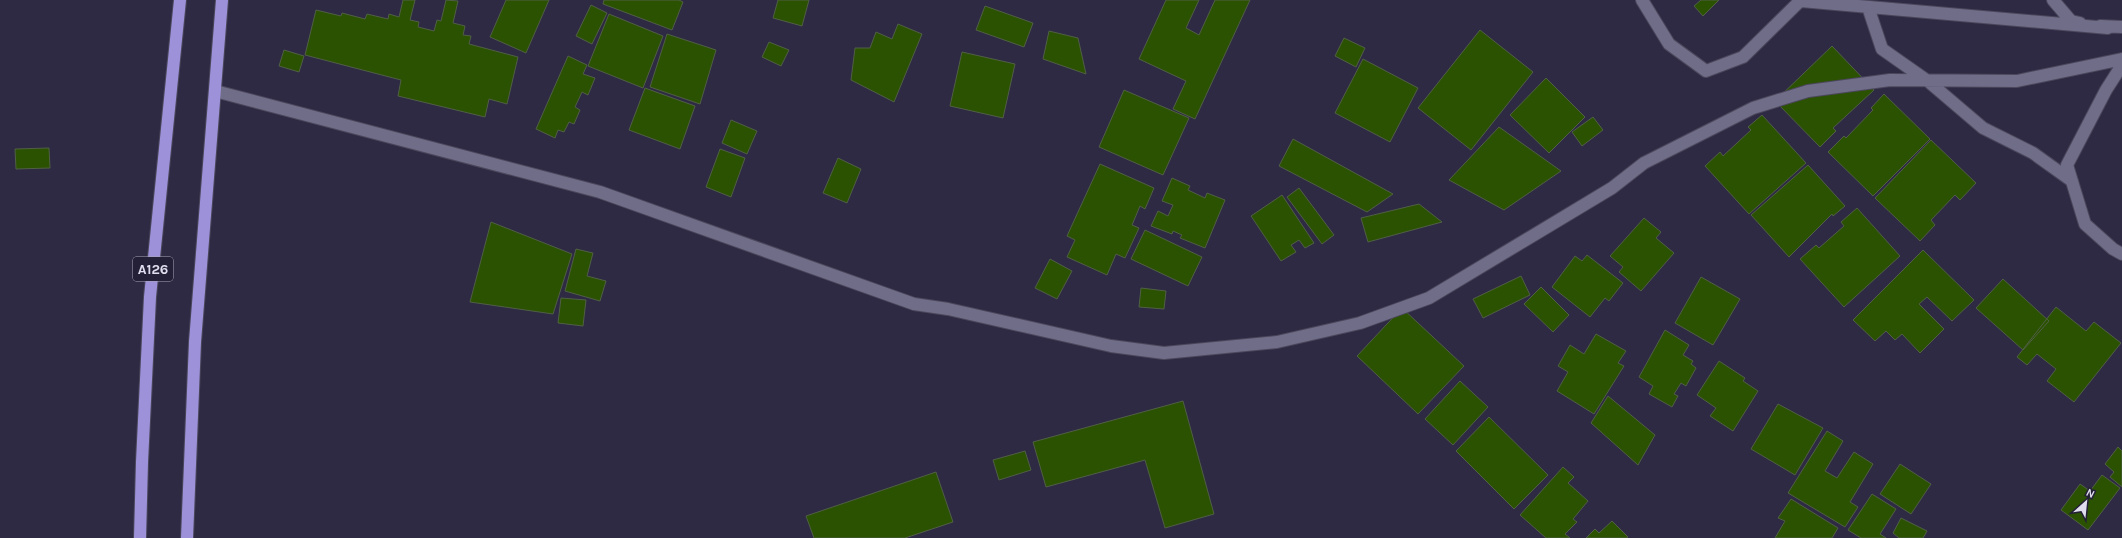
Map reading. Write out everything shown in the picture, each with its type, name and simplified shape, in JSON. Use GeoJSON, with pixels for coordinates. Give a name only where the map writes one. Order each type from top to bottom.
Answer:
{"type":"FeatureCollection","features":[{"type":"Feature","properties":{"kind":"highway","name":"A126"},"geometry":{"type":"LineString","coordinates":[[140,538],[150,297],[180,0]]}},
{"type":"Feature","properties":{"kind":"highway"},"geometry":{"type":"LineString","coordinates":[[187,538],[195,342],[222,0]]}},
{"type":"Feature","properties":{"kind":"street"},"geometry":{"type":"LineString","coordinates":[[1642,0],[1669,44],[1706,71],[1743,57],[1801,0],[2108,28],[2122,27]]}},
{"type":"Feature","properties":{"kind":"street"},"geometry":{"type":"LineString","coordinates":[[2053,0],[2071,21],[2108,28]]}},
{"type":"Feature","properties":{"kind":"street"},"geometry":{"type":"LineString","coordinates":[[1868,7],[1882,49],[1929,82],[1983,128],[2033,153],[2072,181]]}},
{"type":"Feature","properties":{"kind":"street"},"geometry":{"type":"LineString","coordinates":[[214,91],[600,192],[914,304],[948,309],[1111,346],[1164,353],[1276,342],[1360,323],[1429,298],[1612,188],[1644,163],[1753,108],[1808,91],[1890,80],[1929,82],[2017,81],[2122,59]]}},
{"type":"Feature","properties":{"kind":"street"},"geometry":{"type":"LineString","coordinates":[[2122,65],[2106,90],[2067,165],[2085,224],[2113,249],[2122,254]]}},
{"type":"Feature","properties":{"kind":"building"},"geometry":{"type":"Polygon","coordinates":[[[403,0],[415,0],[410,20],[419,22],[418,27],[434,31],[437,20],[441,21],[446,0],[458,1],[453,23],[465,26],[463,35],[471,36],[469,44],[518,57],[507,104],[489,99],[485,117],[398,96],[401,80],[305,55],[316,10],[341,16],[342,13],[365,19],[367,14],[388,19],[389,14],[399,17],[403,0]]]}},
{"type":"Feature","properties":{"kind":"building"},"geometry":{"type":"Polygon","coordinates":[[[506,0],[549,0],[526,53],[490,37],[506,0]]]}},
{"type":"Feature","properties":{"kind":"building"},"geometry":{"type":"Polygon","coordinates":[[[604,0],[679,0],[683,2],[672,30],[603,4],[604,0]]]}},
{"type":"Feature","properties":{"kind":"building"},"geometry":{"type":"Polygon","coordinates":[[[778,0],[809,0],[802,26],[773,18],[778,0]]]}},
{"type":"Feature","properties":{"kind":"building"},"geometry":{"type":"Polygon","coordinates":[[[1166,0],[1199,0],[1186,28],[1199,35],[1215,0],[1250,0],[1195,119],[1173,109],[1186,81],[1139,59],[1166,0]]]}},
{"type":"Feature","properties":{"kind":"building"},"geometry":{"type":"Polygon","coordinates":[[[1701,0],[1719,0],[1703,16],[1694,6],[1701,0]]]}},
{"type":"Feature","properties":{"kind":"building"},"geometry":{"type":"Polygon","coordinates":[[[591,5],[607,13],[592,44],[576,36],[591,5]]]}},
{"type":"Feature","properties":{"kind":"building"},"geometry":{"type":"Polygon","coordinates":[[[985,6],[1033,23],[1024,47],[976,30],[985,6]]]}},
{"type":"Feature","properties":{"kind":"building"},"geometry":{"type":"Polygon","coordinates":[[[609,14],[663,36],[643,88],[588,66],[609,14]]]}},
{"type":"Feature","properties":{"kind":"building"},"geometry":{"type":"Polygon","coordinates":[[[898,24],[922,34],[894,102],[851,80],[855,48],[870,48],[876,32],[892,39],[898,24]]]}},
{"type":"Feature","properties":{"kind":"building"},"geometry":{"type":"Polygon","coordinates":[[[1480,30],[1533,72],[1471,150],[1418,108],[1480,30]]]}},
{"type":"Feature","properties":{"kind":"building"},"geometry":{"type":"Polygon","coordinates":[[[1049,31],[1078,38],[1086,74],[1043,59],[1049,31]]]}},
{"type":"Feature","properties":{"kind":"building"},"geometry":{"type":"Polygon","coordinates":[[[667,34],[716,50],[700,104],[650,87],[667,34]]]}},
{"type":"Feature","properties":{"kind":"building"},"geometry":{"type":"Polygon","coordinates":[[[1344,38],[1365,48],[1356,67],[1335,56],[1344,38]]]}},
{"type":"Feature","properties":{"kind":"building"},"geometry":{"type":"Polygon","coordinates":[[[769,42],[789,50],[781,66],[762,57],[769,42]]]}},
{"type":"Feature","properties":{"kind":"building"},"geometry":{"type":"Polygon","coordinates":[[[1832,46],[1874,90],[1833,128],[1836,131],[1820,147],[1775,101],[1832,46]]]}},
{"type":"Feature","properties":{"kind":"building"},"geometry":{"type":"Polygon","coordinates":[[[284,50],[304,56],[299,72],[279,66],[284,50]]]}},
{"type":"Feature","properties":{"kind":"building"},"geometry":{"type":"Polygon","coordinates":[[[962,52],[1015,64],[1003,118],[950,106],[962,52]]]}},
{"type":"Feature","properties":{"kind":"building"},"geometry":{"type":"Polygon","coordinates":[[[568,56],[587,65],[583,74],[595,78],[588,95],[582,92],[575,107],[580,110],[574,124],[569,122],[564,132],[558,130],[555,138],[536,129],[568,56]]]}},
{"type":"Feature","properties":{"kind":"building"},"geometry":{"type":"Polygon","coordinates":[[[1363,59],[1418,88],[1390,142],[1335,113],[1363,59]]]}},
{"type":"Feature","properties":{"kind":"building"},"geometry":{"type":"Polygon","coordinates":[[[1546,78],[1585,117],[1549,153],[1510,115],[1546,78]]]}},
{"type":"Feature","properties":{"kind":"building"},"geometry":{"type":"Polygon","coordinates":[[[645,88],[695,106],[680,149],[629,130],[645,88]]]}},
{"type":"Feature","properties":{"kind":"building"},"geometry":{"type":"Polygon","coordinates":[[[1124,90],[1189,118],[1163,175],[1099,147],[1124,90]]]}},
{"type":"Feature","properties":{"kind":"building"},"geometry":{"type":"Polygon","coordinates":[[[1884,94],[1930,139],[1873,196],[1828,152],[1844,136],[1846,138],[1873,110],[1871,108],[1884,94]]]}},
{"type":"Feature","properties":{"kind":"building"},"geometry":{"type":"Polygon","coordinates":[[[1762,115],[1806,163],[1749,214],[1705,166],[1720,152],[1723,156],[1751,130],[1748,127],[1762,115]]]}},
{"type":"Feature","properties":{"kind":"building"},"geometry":{"type":"Polygon","coordinates":[[[1593,117],[1603,130],[1582,146],[1572,132],[1593,117]]]}},
{"type":"Feature","properties":{"kind":"building"},"geometry":{"type":"Polygon","coordinates":[[[731,120],[757,131],[747,154],[722,143],[731,120]]]}},
{"type":"Feature","properties":{"kind":"building"},"geometry":{"type":"Polygon","coordinates":[[[1499,127],[1561,171],[1504,210],[1449,180],[1499,127]]]}},
{"type":"Feature","properties":{"kind":"building"},"geometry":{"type":"Polygon","coordinates":[[[1293,139],[1393,194],[1367,212],[1279,166],[1293,139]]]}},
{"type":"Feature","properties":{"kind":"building"},"geometry":{"type":"Polygon","coordinates":[[[1931,140],[1976,183],[1960,200],[1955,195],[1931,220],[1935,225],[1920,241],[1875,198],[1931,140]]]}},
{"type":"Feature","properties":{"kind":"building"},"geometry":{"type":"Polygon","coordinates":[[[49,148],[50,168],[16,169],[15,149],[49,148]]]}},
{"type":"Feature","properties":{"kind":"building"},"geometry":{"type":"Polygon","coordinates":[[[720,149],[745,158],[731,197],[706,187],[720,149]]]}},
{"type":"Feature","properties":{"kind":"building"},"geometry":{"type":"Polygon","coordinates":[[[838,158],[861,169],[847,203],[823,193],[838,158]]]}},
{"type":"Feature","properties":{"kind":"building"},"geometry":{"type":"Polygon","coordinates":[[[1100,164],[1154,188],[1145,209],[1140,206],[1132,225],[1139,228],[1125,258],[1116,254],[1107,275],[1067,257],[1075,240],[1067,236],[1100,164]]]}},
{"type":"Feature","properties":{"kind":"building"},"geometry":{"type":"Polygon","coordinates":[[[1808,165],[1845,206],[1833,216],[1832,214],[1789,257],[1751,215],[1808,165]]]}},
{"type":"Feature","properties":{"kind":"building"},"geometry":{"type":"Polygon","coordinates":[[[1172,178],[1190,186],[1188,190],[1205,198],[1207,193],[1225,200],[1205,248],[1180,238],[1182,235],[1173,231],[1172,234],[1151,226],[1158,211],[1168,216],[1173,205],[1162,201],[1172,178]]]}},
{"type":"Feature","properties":{"kind":"building"},"geometry":{"type":"Polygon","coordinates":[[[1299,188],[1334,235],[1322,244],[1287,197],[1299,188]]]}},
{"type":"Feature","properties":{"kind":"building"},"geometry":{"type":"Polygon","coordinates":[[[1282,195],[1314,243],[1305,248],[1299,240],[1291,245],[1296,252],[1281,261],[1251,216],[1282,195]]]}},
{"type":"Feature","properties":{"kind":"building"},"geometry":{"type":"Polygon","coordinates":[[[1419,204],[1442,222],[1368,242],[1361,218],[1419,204]]]}},
{"type":"Feature","properties":{"kind":"building"},"geometry":{"type":"Polygon","coordinates":[[[1857,208],[1900,256],[1844,307],[1800,259],[1816,245],[1819,248],[1844,226],[1841,222],[1857,208]]]}},
{"type":"Feature","properties":{"kind":"building"},"geometry":{"type":"Polygon","coordinates":[[[1644,218],[1661,232],[1656,238],[1674,253],[1641,291],[1619,272],[1623,267],[1610,256],[1644,218]]]}},
{"type":"Feature","properties":{"kind":"building"},"geometry":{"type":"Polygon","coordinates":[[[491,222],[572,254],[553,314],[470,302],[491,222]]]}},
{"type":"Feature","properties":{"kind":"building"},"geometry":{"type":"Polygon","coordinates":[[[1145,230],[1202,257],[1188,286],[1131,259],[1145,230]]]}},
{"type":"Feature","properties":{"kind":"building"},"geometry":{"type":"Polygon","coordinates":[[[576,249],[593,253],[587,276],[606,281],[600,301],[565,291],[576,249]]]}},
{"type":"Feature","properties":{"kind":"building"},"geometry":{"type":"Polygon","coordinates":[[[1923,250],[1974,300],[1952,321],[1927,297],[1919,304],[1944,329],[1920,353],[1902,334],[1895,340],[1886,331],[1875,341],[1853,320],[1923,250]]]}},
{"type":"Feature","properties":{"kind":"building"},"geometry":{"type":"Polygon","coordinates":[[[1587,255],[1623,283],[1609,301],[1605,298],[1590,317],[1552,287],[1575,256],[1582,261],[1587,255]]]}},
{"type":"Feature","properties":{"kind":"building"},"geometry":{"type":"Polygon","coordinates":[[[1050,259],[1072,271],[1057,299],[1035,288],[1050,259]]]}},
{"type":"Feature","properties":{"kind":"building"},"geometry":{"type":"Polygon","coordinates":[[[1521,276],[1530,295],[1483,318],[1473,299],[1521,276]]]}},
{"type":"Feature","properties":{"kind":"building"},"geometry":{"type":"Polygon","coordinates":[[[1701,277],[1740,299],[1713,345],[1675,323],[1701,277]]]}},
{"type":"Feature","properties":{"kind":"building"},"geometry":{"type":"Polygon","coordinates":[[[2003,279],[2049,321],[2023,350],[1976,308],[2003,279]]]}},
{"type":"Feature","properties":{"kind":"building"},"geometry":{"type":"Polygon","coordinates":[[[1541,287],[1569,315],[1553,332],[1524,304],[1541,287]]]}},
{"type":"Feature","properties":{"kind":"building"},"geometry":{"type":"Polygon","coordinates":[[[1141,288],[1166,291],[1164,309],[1139,307],[1141,288]]]}},
{"type":"Feature","properties":{"kind":"building"},"geometry":{"type":"Polygon","coordinates":[[[561,298],[586,300],[583,326],[558,323],[561,298]]]}},
{"type":"Feature","properties":{"kind":"building"},"geometry":{"type":"Polygon","coordinates":[[[2056,307],[2086,331],[2094,322],[2121,343],[2074,402],[2047,381],[2056,369],[2037,354],[2027,365],[2017,357],[2056,307]]]}},
{"type":"Feature","properties":{"kind":"building"},"geometry":{"type":"Polygon","coordinates":[[[1402,308],[1464,366],[1418,414],[1357,356],[1402,308]]]}},
{"type":"Feature","properties":{"kind":"building"},"geometry":{"type":"Polygon","coordinates":[[[1665,330],[1689,345],[1683,355],[1693,361],[1691,364],[1696,368],[1686,386],[1681,383],[1674,394],[1678,396],[1672,407],[1649,394],[1653,386],[1639,377],[1665,330]]]}},
{"type":"Feature","properties":{"kind":"building"},"geometry":{"type":"Polygon","coordinates":[[[1596,334],[1626,351],[1618,363],[1624,366],[1594,414],[1557,391],[1568,372],[1558,366],[1570,345],[1584,354],[1596,334]]]}},
{"type":"Feature","properties":{"kind":"building"},"geometry":{"type":"Polygon","coordinates":[[[1719,361],[1745,378],[1743,381],[1758,391],[1733,431],[1710,416],[1716,408],[1697,395],[1719,361]]]}},
{"type":"Feature","properties":{"kind":"building"},"geometry":{"type":"Polygon","coordinates":[[[1460,381],[1488,407],[1453,445],[1425,419],[1460,381]]]}},
{"type":"Feature","properties":{"kind":"building"},"geometry":{"type":"Polygon","coordinates":[[[1608,396],[1655,435],[1638,465],[1591,423],[1608,396]]]}},
{"type":"Feature","properties":{"kind":"building"},"geometry":{"type":"Polygon","coordinates":[[[1183,401],[1214,514],[1165,528],[1145,460],[1046,487],[1033,442],[1183,401]]]}},
{"type":"Feature","properties":{"kind":"building"},"geometry":{"type":"Polygon","coordinates":[[[1778,404],[1823,428],[1795,475],[1751,449],[1778,404]]]}},
{"type":"Feature","properties":{"kind":"building"},"geometry":{"type":"Polygon","coordinates":[[[1489,417],[1548,475],[1514,509],[1456,451],[1489,417]]]}},
{"type":"Feature","properties":{"kind":"building"},"geometry":{"type":"Polygon","coordinates":[[[1827,431],[1843,441],[1825,471],[1837,478],[1854,452],[1873,464],[1850,502],[1858,507],[1845,527],[1788,493],[1827,431]]]}},
{"type":"Feature","properties":{"kind":"building"},"geometry":{"type":"Polygon","coordinates":[[[2118,447],[2122,451],[2122,487],[2110,477],[2114,472],[2105,464],[2118,447]]]}},
{"type":"Feature","properties":{"kind":"building"},"geometry":{"type":"Polygon","coordinates":[[[1025,451],[1031,470],[999,480],[993,460],[1025,451]]]}},
{"type":"Feature","properties":{"kind":"building"},"geometry":{"type":"Polygon","coordinates":[[[1900,464],[1931,484],[1911,514],[1880,494],[1900,464]]]}},
{"type":"Feature","properties":{"kind":"building"},"geometry":{"type":"Polygon","coordinates":[[[1563,467],[1574,477],[1568,483],[1588,501],[1573,519],[1577,522],[1565,534],[1570,538],[1546,538],[1520,515],[1563,467]]]}},
{"type":"Feature","properties":{"kind":"building"},"geometry":{"type":"Polygon","coordinates":[[[936,472],[953,522],[905,538],[814,538],[806,516],[936,472]]]}},
{"type":"Feature","properties":{"kind":"building"},"geometry":{"type":"Polygon","coordinates":[[[2102,475],[2120,488],[2088,530],[2061,510],[2080,484],[2090,491],[2102,475]]]}},
{"type":"Feature","properties":{"kind":"building"},"geometry":{"type":"Polygon","coordinates":[[[1872,494],[1896,509],[1880,534],[1886,538],[1861,538],[1848,530],[1872,494]]]}},
{"type":"Feature","properties":{"kind":"building"},"geometry":{"type":"Polygon","coordinates":[[[1791,499],[1838,528],[1832,538],[1775,538],[1785,521],[1778,518],[1791,499]]]}},
{"type":"Feature","properties":{"kind":"building"},"geometry":{"type":"Polygon","coordinates":[[[1901,518],[1927,531],[1923,538],[1899,538],[1893,533],[1901,518]]]}},
{"type":"Feature","properties":{"kind":"building"},"geometry":{"type":"Polygon","coordinates":[[[1612,521],[1628,537],[1586,538],[1595,529],[1599,533],[1612,521]]]}}]}
